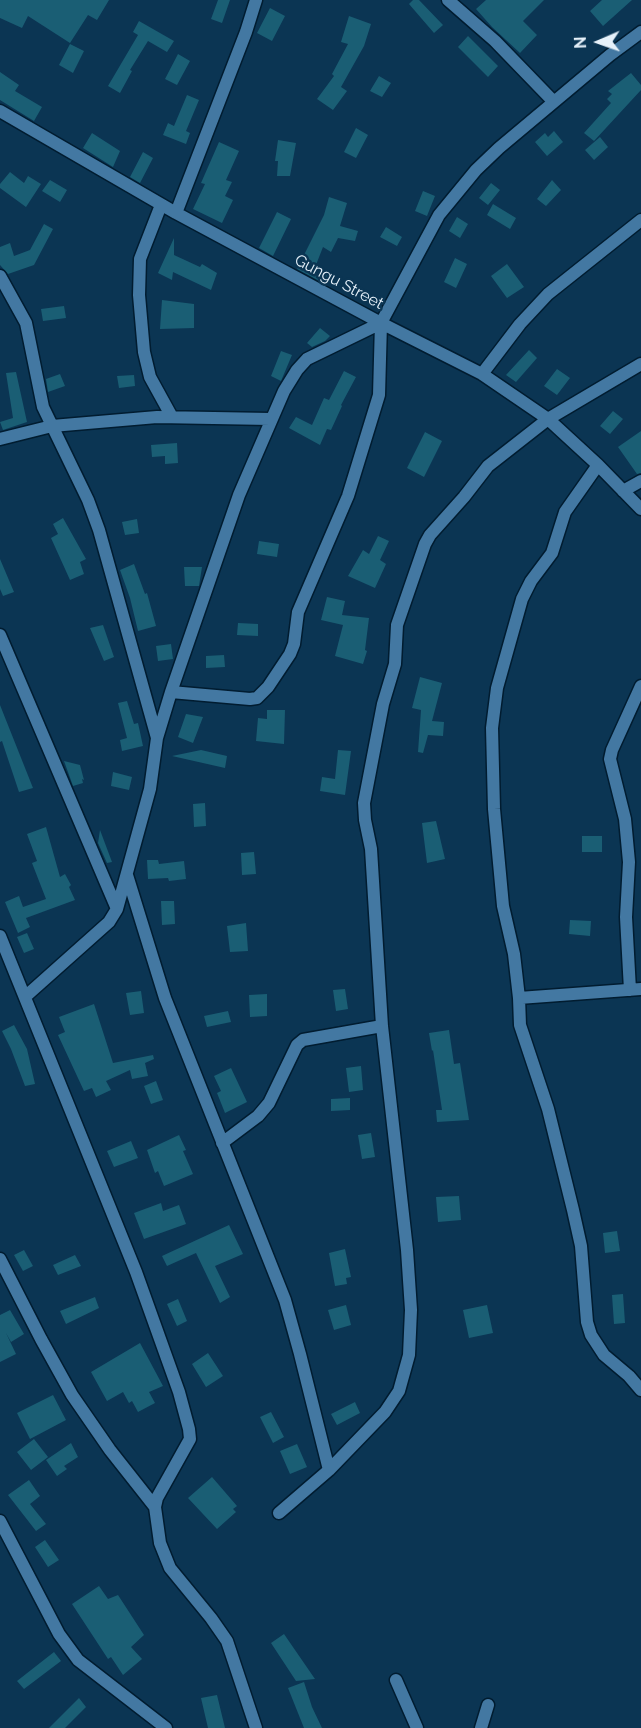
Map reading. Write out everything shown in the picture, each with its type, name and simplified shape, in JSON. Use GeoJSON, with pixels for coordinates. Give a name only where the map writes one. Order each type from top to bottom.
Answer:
{"type":"FeatureCollection","features":[{"type":"Feature","properties":{"kind":"street"},"geometry":{"type":"LineString","coordinates":[[176,213],[246,32],[256,0]]}},
{"type":"Feature","properties":{"kind":"street"},"geometry":{"type":"LineString","coordinates":[[448,0],[495,41],[554,102]]}},
{"type":"Feature","properties":{"kind":"street"},"geometry":{"type":"LineString","coordinates":[[171,692],[256,698],[268,687],[290,654],[294,644],[297,612],[348,495],[379,395],[381,323],[439,215],[476,170],[554,102],[641,32]]}},
{"type":"Feature","properties":{"kind":"street","name":"Gungu Street"},"geometry":{"type":"LineString","coordinates":[[0,111],[161,205],[381,323],[482,374],[548,419],[598,465],[641,510]]}},
{"type":"Feature","properties":{"kind":"street"},"geometry":{"type":"LineString","coordinates":[[161,205],[140,259],[139,295],[144,352],[150,377],[172,417]]}},
{"type":"Feature","properties":{"kind":"street"},"geometry":{"type":"LineString","coordinates":[[482,374],[520,324],[548,294],[641,220]]}},
{"type":"Feature","properties":{"kind":"street"},"geometry":{"type":"LineString","coordinates":[[0,276],[26,323],[43,407],[88,500],[99,530],[157,738]]}},
{"type":"Feature","properties":{"kind":"street"},"geometry":{"type":"LineString","coordinates":[[26,996],[109,922],[117,909],[150,789],[157,738],[171,692],[239,495],[284,391],[307,359],[355,336],[368,327],[381,323]]}},
{"type":"Feature","properties":{"kind":"street"},"geometry":{"type":"LineString","coordinates":[[279,1513],[329,1470],[385,1412],[399,1391],[409,1355],[411,1310],[407,1250],[382,1026],[371,849],[364,803],[382,704],[395,664],[397,625],[430,535],[488,466],[548,419],[641,364]]}},
{"type":"Feature","properties":{"kind":"street"},"geometry":{"type":"LineString","coordinates":[[0,439],[52,426],[172,417],[270,419]]}},
{"type":"Feature","properties":{"kind":"street"},"geometry":{"type":"LineString","coordinates":[[598,465],[565,512],[552,553],[531,581],[522,599],[497,688],[492,728],[494,808],[503,906],[514,954],[520,1025],[549,1109],[581,1246],[587,1322],[591,1335],[604,1355],[641,1390]]}},
{"type":"Feature","properties":{"kind":"street"},"geometry":{"type":"LineString","coordinates":[[623,492],[641,481]]}},
{"type":"Feature","properties":{"kind":"street"},"geometry":{"type":"LineString","coordinates":[[0,635],[117,909]]}},
{"type":"Feature","properties":{"kind":"street"},"geometry":{"type":"LineString","coordinates":[[519,998],[635,990],[626,917],[629,862],[626,819],[610,759],[641,686]]}},
{"type":"Feature","properties":{"kind":"street"},"geometry":{"type":"LineString","coordinates":[[126,874],[165,998],[285,1300],[329,1470]]}},
{"type":"Feature","properties":{"kind":"street"},"geometry":{"type":"LineString","coordinates":[[0,936],[136,1272],[179,1392],[191,1434],[162,1486],[155,1507],[160,1543],[170,1568],[211,1618],[226,1641],[255,1728]]}},
{"type":"Feature","properties":{"kind":"street"},"geometry":{"type":"LineString","coordinates":[[222,1143],[258,1116],[269,1104],[297,1045],[303,1040],[382,1026]]}},
{"type":"Feature","properties":{"kind":"street"},"geometry":{"type":"LineString","coordinates":[[0,1259],[72,1395],[110,1450],[155,1507]]}},
{"type":"Feature","properties":{"kind":"street"},"geometry":{"type":"LineString","coordinates":[[0,1521],[58,1634],[78,1660],[166,1728]]}},
{"type":"Feature","properties":{"kind":"street"},"geometry":{"type":"LineString","coordinates":[[396,1680],[417,1728]]}},
{"type":"Feature","properties":{"kind":"street"},"geometry":{"type":"LineString","coordinates":[[481,1728],[488,1705]]}},
{"type":"Feature","properties":{"kind":"building"},"geometry":{"type":"Polygon","coordinates":[[[0,0],[109,0],[97,20],[88,15],[70,43],[28,16],[22,28],[0,18],[0,0]]]}},
{"type":"Feature","properties":{"kind":"building"},"geometry":{"type":"Polygon","coordinates":[[[218,0],[230,0],[222,23],[211,19],[218,0]]]}},
{"type":"Feature","properties":{"kind":"building"},"geometry":{"type":"Polygon","coordinates":[[[413,0],[419,0],[443,25],[434,33],[409,4],[413,0]]]}},
{"type":"Feature","properties":{"kind":"building"},"geometry":{"type":"Polygon","coordinates":[[[486,0],[544,0],[523,21],[537,35],[520,53],[476,9],[486,0]]]}},
{"type":"Feature","properties":{"kind":"building"},"geometry":{"type":"Polygon","coordinates":[[[602,0],[632,0],[603,26],[590,11],[602,0]]]}},
{"type":"Feature","properties":{"kind":"building"},"geometry":{"type":"Polygon","coordinates":[[[270,8],[285,16],[272,41],[257,33],[270,8]]]}},
{"type":"Feature","properties":{"kind":"building"},"geometry":{"type":"Polygon","coordinates":[[[349,16],[371,24],[364,46],[341,87],[347,91],[333,110],[317,99],[334,76],[332,74],[348,44],[341,42],[349,16]]]}},
{"type":"Feature","properties":{"kind":"building"},"geometry":{"type":"Polygon","coordinates":[[[139,21],[174,41],[167,52],[148,41],[130,70],[132,71],[120,93],[108,86],[138,35],[133,32],[139,21]]]}},
{"type":"Feature","properties":{"kind":"building"},"geometry":{"type":"Polygon","coordinates":[[[468,36],[498,66],[488,77],[458,47],[468,36]]]}},
{"type":"Feature","properties":{"kind":"building"},"geometry":{"type":"Polygon","coordinates":[[[70,44],[84,51],[73,73],[59,65],[70,44]]]}},
{"type":"Feature","properties":{"kind":"building"},"geometry":{"type":"Polygon","coordinates":[[[178,54],[190,61],[177,85],[165,79],[178,54]]]}},
{"type":"Feature","properties":{"kind":"building"},"geometry":{"type":"Polygon","coordinates":[[[0,72],[19,85],[15,91],[42,107],[34,121],[0,100],[0,72]]]}},
{"type":"Feature","properties":{"kind":"building"},"geometry":{"type":"Polygon","coordinates":[[[631,73],[641,85],[641,90],[594,141],[584,133],[611,103],[607,99],[612,94],[608,91],[631,73]]]}},
{"type":"Feature","properties":{"kind":"building"},"geometry":{"type":"Polygon","coordinates":[[[379,76],[391,83],[382,97],[370,91],[379,76]]]}},
{"type":"Feature","properties":{"kind":"building"},"geometry":{"type":"Polygon","coordinates":[[[187,95],[199,100],[186,131],[190,133],[186,144],[163,135],[168,123],[174,126],[187,95]]]}},
{"type":"Feature","properties":{"kind":"building"},"geometry":{"type":"Polygon","coordinates":[[[356,128],[368,135],[356,158],[344,152],[356,128]]]}},
{"type":"Feature","properties":{"kind":"building"},"geometry":{"type":"Polygon","coordinates":[[[554,131],[563,142],[547,156],[535,142],[545,133],[548,137],[554,131]]]}},
{"type":"Feature","properties":{"kind":"building"},"geometry":{"type":"Polygon","coordinates":[[[92,133],[120,151],[113,167],[83,148],[92,133]]]}},
{"type":"Feature","properties":{"kind":"building"},"geometry":{"type":"Polygon","coordinates":[[[600,137],[608,147],[594,160],[585,150],[600,137]]]}},
{"type":"Feature","properties":{"kind":"building"},"geometry":{"type":"Polygon","coordinates":[[[278,140],[296,143],[290,176],[277,176],[278,161],[275,161],[278,140]]]}},
{"type":"Feature","properties":{"kind":"building"},"geometry":{"type":"Polygon","coordinates":[[[219,142],[239,151],[226,180],[232,182],[225,196],[233,200],[222,223],[193,209],[205,184],[201,183],[219,142]]]}},
{"type":"Feature","properties":{"kind":"building"},"geometry":{"type":"Polygon","coordinates":[[[143,152],[153,158],[140,183],[130,177],[143,152]]]}},
{"type":"Feature","properties":{"kind":"building"},"geometry":{"type":"Polygon","coordinates":[[[10,172],[24,183],[28,176],[41,184],[26,207],[0,188],[0,184],[10,172]]]}},
{"type":"Feature","properties":{"kind":"building"},"geometry":{"type":"Polygon","coordinates":[[[50,180],[67,190],[60,202],[42,191],[50,180]]]}},
{"type":"Feature","properties":{"kind":"building"},"geometry":{"type":"Polygon","coordinates":[[[552,180],[561,190],[546,206],[537,199],[552,180]]]}},
{"type":"Feature","properties":{"kind":"building"},"geometry":{"type":"Polygon","coordinates":[[[491,183],[500,190],[488,205],[479,198],[491,183]]]}},
{"type":"Feature","properties":{"kind":"building"},"geometry":{"type":"Polygon","coordinates":[[[423,191],[435,196],[427,216],[415,211],[423,191]]]}},
{"type":"Feature","properties":{"kind":"building"},"geometry":{"type":"Polygon","coordinates":[[[329,197],[347,203],[340,226],[358,231],[355,241],[338,238],[331,252],[323,247],[314,270],[331,276],[327,285],[297,269],[324,215],[329,197]]]}},
{"type":"Feature","properties":{"kind":"building"},"geometry":{"type":"Polygon","coordinates":[[[493,204],[516,218],[510,229],[487,215],[493,204]]]}},
{"type":"Feature","properties":{"kind":"building"},"geometry":{"type":"Polygon","coordinates":[[[277,212],[291,219],[273,256],[259,248],[277,212]]]}},
{"type":"Feature","properties":{"kind":"building"},"geometry":{"type":"Polygon","coordinates":[[[457,217],[468,224],[460,238],[449,231],[457,217]]]}},
{"type":"Feature","properties":{"kind":"building"},"geometry":{"type":"Polygon","coordinates":[[[44,224],[53,229],[34,265],[8,274],[0,265],[0,247],[10,243],[14,256],[30,250],[44,224]]]}},
{"type":"Feature","properties":{"kind":"building"},"geometry":{"type":"Polygon","coordinates":[[[386,227],[402,237],[397,246],[380,237],[386,227]]]}},
{"type":"Feature","properties":{"kind":"building"},"geometry":{"type":"Polygon","coordinates":[[[174,238],[174,255],[200,267],[202,264],[217,273],[211,290],[173,272],[172,280],[158,273],[174,238]]]}},
{"type":"Feature","properties":{"kind":"building"},"geometry":{"type":"Polygon","coordinates":[[[455,258],[467,264],[456,288],[444,282],[455,258]]]}},
{"type":"Feature","properties":{"kind":"building"},"geometry":{"type":"Polygon","coordinates":[[[507,264],[524,287],[507,298],[491,276],[507,264]]]}},
{"type":"Feature","properties":{"kind":"building"},"geometry":{"type":"Polygon","coordinates":[[[162,300],[194,304],[194,328],[160,329],[162,300]]]}},
{"type":"Feature","properties":{"kind":"building"},"geometry":{"type":"Polygon","coordinates":[[[64,306],[66,318],[43,321],[41,309],[64,306]]]}},
{"type":"Feature","properties":{"kind":"building"},"geometry":{"type":"Polygon","coordinates":[[[320,328],[330,336],[312,347],[307,343],[320,328]]]}},
{"type":"Feature","properties":{"kind":"building"},"geometry":{"type":"Polygon","coordinates":[[[529,350],[537,358],[516,382],[506,375],[529,350]]]}},
{"type":"Feature","properties":{"kind":"building"},"geometry":{"type":"Polygon","coordinates":[[[281,351],[292,355],[281,381],[271,376],[281,351]]]}},
{"type":"Feature","properties":{"kind":"building"},"geometry":{"type":"Polygon","coordinates":[[[557,369],[570,378],[557,395],[544,386],[557,369]]]}},
{"type":"Feature","properties":{"kind":"building"},"geometry":{"type":"Polygon","coordinates":[[[344,371],[356,377],[331,430],[327,429],[320,445],[289,428],[296,417],[312,425],[324,398],[329,400],[344,371]]]}},
{"type":"Feature","properties":{"kind":"building"},"geometry":{"type":"Polygon","coordinates":[[[16,372],[27,422],[3,430],[0,422],[13,418],[6,373],[16,372]]]}},
{"type":"Feature","properties":{"kind":"building"},"geometry":{"type":"Polygon","coordinates":[[[60,374],[65,386],[48,392],[46,379],[60,374]]]}},
{"type":"Feature","properties":{"kind":"building"},"geometry":{"type":"Polygon","coordinates":[[[134,375],[135,386],[119,388],[117,376],[134,375]]]}},
{"type":"Feature","properties":{"kind":"building"},"geometry":{"type":"Polygon","coordinates":[[[613,411],[623,419],[610,434],[600,426],[613,411]]]}},
{"type":"Feature","properties":{"kind":"building"},"geometry":{"type":"Polygon","coordinates":[[[641,431],[641,473],[637,474],[618,447],[641,431]]]}},
{"type":"Feature","properties":{"kind":"building"},"geometry":{"type":"Polygon","coordinates":[[[425,432],[442,441],[424,477],[407,468],[425,432]]]}},
{"type":"Feature","properties":{"kind":"building"},"geometry":{"type":"Polygon","coordinates":[[[177,443],[178,463],[165,464],[165,456],[152,457],[151,445],[177,443]]]}},
{"type":"Feature","properties":{"kind":"building"},"geometry":{"type":"Polygon","coordinates":[[[63,518],[86,559],[80,562],[84,574],[70,580],[51,538],[58,534],[53,524],[63,518]]]}},
{"type":"Feature","properties":{"kind":"building"},"geometry":{"type":"Polygon","coordinates":[[[137,519],[139,533],[125,535],[122,522],[137,519]]]}},
{"type":"Feature","properties":{"kind":"building"},"geometry":{"type":"Polygon","coordinates":[[[378,536],[389,541],[380,560],[386,564],[375,588],[348,576],[363,550],[369,554],[378,536]]]}},
{"type":"Feature","properties":{"kind":"building"},"geometry":{"type":"Polygon","coordinates":[[[259,541],[279,544],[277,557],[257,554],[259,541]]]}},
{"type":"Feature","properties":{"kind":"building"},"geometry":{"type":"Polygon","coordinates":[[[0,559],[14,592],[3,596],[0,589],[0,559]]]}},
{"type":"Feature","properties":{"kind":"building"},"geometry":{"type":"Polygon","coordinates":[[[134,564],[145,594],[147,593],[156,626],[138,631],[120,570],[134,564]]]}},
{"type":"Feature","properties":{"kind":"building"},"geometry":{"type":"Polygon","coordinates":[[[184,567],[202,567],[199,586],[185,586],[184,567]]]}},
{"type":"Feature","properties":{"kind":"building"},"geometry":{"type":"Polygon","coordinates":[[[327,597],[345,601],[342,615],[369,618],[365,650],[367,651],[363,664],[335,656],[343,625],[321,620],[327,597]]]}},
{"type":"Feature","properties":{"kind":"building"},"geometry":{"type":"Polygon","coordinates":[[[238,623],[258,624],[258,636],[237,635],[238,623]]]}},
{"type":"Feature","properties":{"kind":"building"},"geometry":{"type":"Polygon","coordinates":[[[103,625],[114,657],[104,661],[90,628],[103,625]]]}},
{"type":"Feature","properties":{"kind":"building"},"geometry":{"type":"Polygon","coordinates":[[[171,644],[173,659],[158,661],[156,646],[171,644]]]}},
{"type":"Feature","properties":{"kind":"building"},"geometry":{"type":"Polygon","coordinates":[[[224,655],[225,667],[206,668],[206,656],[224,655]]]}},
{"type":"Feature","properties":{"kind":"building"},"geometry":{"type":"Polygon","coordinates":[[[420,677],[442,683],[432,721],[444,722],[443,736],[428,735],[423,753],[418,752],[421,710],[412,708],[420,677]]]}},
{"type":"Feature","properties":{"kind":"building"},"geometry":{"type":"Polygon","coordinates":[[[127,701],[134,724],[138,723],[143,746],[122,751],[120,740],[127,738],[118,703],[127,701]]]}},
{"type":"Feature","properties":{"kind":"building"},"geometry":{"type":"Polygon","coordinates":[[[0,705],[33,788],[19,792],[2,741],[0,742],[0,705]]]}},
{"type":"Feature","properties":{"kind":"building"},"geometry":{"type":"Polygon","coordinates":[[[267,710],[285,710],[284,744],[256,741],[258,718],[267,719],[267,710]]]}},
{"type":"Feature","properties":{"kind":"building"},"geometry":{"type":"Polygon","coordinates":[[[186,714],[203,717],[193,743],[178,737],[186,714]]]}},
{"type":"Feature","properties":{"kind":"building"},"geometry":{"type":"Polygon","coordinates":[[[201,750],[227,756],[225,768],[172,756],[201,750]]]}},
{"type":"Feature","properties":{"kind":"building"},"geometry":{"type":"Polygon","coordinates":[[[338,750],[351,751],[345,795],[320,791],[322,777],[335,779],[338,750]]]}},
{"type":"Feature","properties":{"kind":"building"},"geometry":{"type":"Polygon","coordinates":[[[64,761],[80,765],[83,783],[73,786],[64,761]]]}},
{"type":"Feature","properties":{"kind":"building"},"geometry":{"type":"Polygon","coordinates":[[[113,772],[132,777],[129,790],[111,786],[113,772]]]}},
{"type":"Feature","properties":{"kind":"building"},"geometry":{"type":"Polygon","coordinates":[[[205,803],[206,826],[194,827],[193,804],[205,803]]]}},
{"type":"Feature","properties":{"kind":"building"},"geometry":{"type":"Polygon","coordinates":[[[436,821],[445,859],[427,863],[422,823],[436,821]]]}},
{"type":"Feature","properties":{"kind":"building"},"geometry":{"type":"Polygon","coordinates":[[[46,827],[60,877],[65,874],[75,900],[26,918],[30,927],[18,933],[5,902],[19,896],[23,907],[46,899],[32,863],[37,861],[27,834],[46,827]]]}},
{"type":"Feature","properties":{"kind":"building"},"geometry":{"type":"Polygon","coordinates":[[[100,830],[112,862],[107,863],[98,843],[100,830]]]}},
{"type":"Feature","properties":{"kind":"building"},"geometry":{"type":"Polygon","coordinates":[[[582,836],[602,836],[602,852],[582,852],[582,836]]]}},
{"type":"Feature","properties":{"kind":"building"},"geometry":{"type":"Polygon","coordinates":[[[254,852],[256,874],[242,875],[241,853],[254,852]]]}},
{"type":"Feature","properties":{"kind":"building"},"geometry":{"type":"Polygon","coordinates":[[[147,860],[158,860],[159,864],[184,861],[186,879],[169,881],[168,878],[148,879],[147,860]]]}},
{"type":"Feature","properties":{"kind":"building"},"geometry":{"type":"Polygon","coordinates":[[[161,901],[174,901],[175,924],[162,925],[161,901]]]}},
{"type":"Feature","properties":{"kind":"building"},"geometry":{"type":"Polygon","coordinates":[[[570,920],[591,921],[590,936],[569,934],[570,920]]]}},
{"type":"Feature","properties":{"kind":"building"},"geometry":{"type":"Polygon","coordinates":[[[246,923],[248,951],[230,952],[227,926],[246,923]]]}},
{"type":"Feature","properties":{"kind":"building"},"geometry":{"type":"Polygon","coordinates":[[[27,933],[34,949],[24,953],[17,937],[27,933]]]}},
{"type":"Feature","properties":{"kind":"building"},"geometry":{"type":"Polygon","coordinates":[[[345,989],[348,1009],[336,1011],[333,990],[345,989]]]}},
{"type":"Feature","properties":{"kind":"building"},"geometry":{"type":"Polygon","coordinates":[[[141,991],[144,1013],[130,1015],[126,993],[141,991]]]}},
{"type":"Feature","properties":{"kind":"building"},"geometry":{"type":"Polygon","coordinates":[[[267,994],[267,1016],[250,1017],[249,995],[267,994]]]}},
{"type":"Feature","properties":{"kind":"building"},"geometry":{"type":"Polygon","coordinates":[[[94,1004],[113,1063],[153,1055],[154,1059],[145,1063],[148,1076],[132,1079],[130,1070],[106,1081],[111,1090],[96,1097],[92,1088],[84,1091],[58,1035],[65,1032],[59,1017],[94,1004]]]}},
{"type":"Feature","properties":{"kind":"building"},"geometry":{"type":"Polygon","coordinates":[[[228,1011],[231,1022],[207,1027],[204,1016],[228,1011]]]}},
{"type":"Feature","properties":{"kind":"building"},"geometry":{"type":"Polygon","coordinates":[[[14,1025],[27,1049],[35,1084],[25,1086],[2,1031],[14,1025]]]}},
{"type":"Feature","properties":{"kind":"building"},"geometry":{"type":"Polygon","coordinates":[[[449,1030],[454,1064],[460,1063],[469,1120],[437,1122],[436,1110],[442,1110],[429,1033],[449,1030]]]}},
{"type":"Feature","properties":{"kind":"building"},"geometry":{"type":"Polygon","coordinates":[[[361,1066],[363,1090],[349,1092],[346,1068],[361,1066]]]}},
{"type":"Feature","properties":{"kind":"building"},"geometry":{"type":"Polygon","coordinates":[[[231,1068],[247,1102],[225,1113],[217,1093],[221,1091],[214,1076],[231,1068]]]}},
{"type":"Feature","properties":{"kind":"building"},"geometry":{"type":"Polygon","coordinates":[[[156,1081],[163,1100],[151,1104],[144,1086],[156,1081]]]}},
{"type":"Feature","properties":{"kind":"building"},"geometry":{"type":"Polygon","coordinates":[[[350,1098],[350,1110],[331,1111],[331,1099],[350,1098]]]}},
{"type":"Feature","properties":{"kind":"building"},"geometry":{"type":"Polygon","coordinates":[[[371,1133],[375,1157],[362,1159],[358,1135],[371,1133]]]}},
{"type":"Feature","properties":{"kind":"building"},"geometry":{"type":"Polygon","coordinates":[[[179,1135],[193,1174],[164,1186],[158,1171],[155,1173],[147,1150],[179,1135]]]}},
{"type":"Feature","properties":{"kind":"building"},"geometry":{"type":"Polygon","coordinates":[[[131,1141],[138,1158],[114,1167],[107,1151],[131,1141]]]}},
{"type":"Feature","properties":{"kind":"building"},"geometry":{"type":"Polygon","coordinates":[[[459,1196],[461,1220],[438,1222],[436,1197],[459,1196]]]}},
{"type":"Feature","properties":{"kind":"building"},"geometry":{"type":"Polygon","coordinates":[[[161,1203],[163,1211],[179,1205],[186,1224],[144,1239],[134,1213],[161,1203]]]}},
{"type":"Feature","properties":{"kind":"building"},"geometry":{"type":"Polygon","coordinates":[[[229,1225],[243,1254],[215,1266],[230,1297],[220,1303],[196,1253],[167,1266],[162,1256],[229,1225]]]}},
{"type":"Feature","properties":{"kind":"building"},"geometry":{"type":"Polygon","coordinates":[[[617,1231],[620,1251],[605,1253],[603,1233],[617,1231]]]}},
{"type":"Feature","properties":{"kind":"building"},"geometry":{"type":"Polygon","coordinates":[[[345,1249],[351,1277],[346,1278],[347,1284],[335,1286],[329,1253],[345,1249]]]}},
{"type":"Feature","properties":{"kind":"building"},"geometry":{"type":"Polygon","coordinates":[[[24,1250],[33,1266],[23,1271],[14,1255],[24,1250]]]}},
{"type":"Feature","properties":{"kind":"building"},"geometry":{"type":"Polygon","coordinates":[[[75,1255],[81,1266],[58,1275],[53,1265],[75,1255]]]}},
{"type":"Feature","properties":{"kind":"building"},"geometry":{"type":"Polygon","coordinates":[[[623,1294],[625,1323],[614,1324],[612,1295],[623,1294]]]}},
{"type":"Feature","properties":{"kind":"building"},"geometry":{"type":"Polygon","coordinates":[[[95,1297],[99,1308],[66,1324],[60,1311],[95,1297]]]}},
{"type":"Feature","properties":{"kind":"building"},"geometry":{"type":"Polygon","coordinates":[[[178,1299],[187,1321],[177,1326],[167,1304],[178,1299]]]}},
{"type":"Feature","properties":{"kind":"building"},"geometry":{"type":"Polygon","coordinates":[[[346,1305],[351,1325],[334,1330],[328,1310],[346,1305]]]}},
{"type":"Feature","properties":{"kind":"building"},"geometry":{"type":"Polygon","coordinates":[[[487,1305],[493,1333],[469,1338],[463,1310],[487,1305]]]}},
{"type":"Feature","properties":{"kind":"building"},"geometry":{"type":"Polygon","coordinates":[[[10,1310],[24,1334],[11,1342],[6,1333],[16,1354],[0,1362],[0,1315],[10,1310]]]}},
{"type":"Feature","properties":{"kind":"building"},"geometry":{"type":"Polygon","coordinates":[[[140,1343],[163,1386],[149,1392],[155,1403],[138,1412],[123,1392],[107,1401],[91,1372],[140,1343]]]}},
{"type":"Feature","properties":{"kind":"building"},"geometry":{"type":"Polygon","coordinates":[[[208,1353],[223,1376],[206,1387],[192,1364],[208,1353]]]}},
{"type":"Feature","properties":{"kind":"building"},"geometry":{"type":"Polygon","coordinates":[[[53,1395],[66,1420],[30,1439],[17,1413],[53,1395]]]}},
{"type":"Feature","properties":{"kind":"building"},"geometry":{"type":"Polygon","coordinates":[[[355,1402],[360,1413],[337,1425],[331,1414],[355,1402]]]}},
{"type":"Feature","properties":{"kind":"building"},"geometry":{"type":"Polygon","coordinates":[[[271,1412],[284,1437],[273,1443],[260,1417],[271,1412]]]}},
{"type":"Feature","properties":{"kind":"building"},"geometry":{"type":"Polygon","coordinates":[[[34,1439],[48,1457],[31,1470],[17,1452],[34,1439]]]}},
{"type":"Feature","properties":{"kind":"building"},"geometry":{"type":"Polygon","coordinates":[[[71,1443],[78,1457],[64,1466],[67,1469],[57,1476],[46,1460],[71,1443]]]}},
{"type":"Feature","properties":{"kind":"building"},"geometry":{"type":"Polygon","coordinates":[[[297,1444],[307,1467],[290,1474],[280,1451],[297,1444]]]}},
{"type":"Feature","properties":{"kind":"building"},"geometry":{"type":"Polygon","coordinates":[[[212,1477],[237,1506],[233,1509],[236,1512],[217,1529],[188,1498],[212,1477]]]}},
{"type":"Feature","properties":{"kind":"building"},"geometry":{"type":"Polygon","coordinates":[[[29,1480],[40,1496],[30,1504],[46,1524],[36,1531],[8,1495],[29,1480]]]}},
{"type":"Feature","properties":{"kind":"building"},"geometry":{"type":"Polygon","coordinates":[[[45,1540],[59,1560],[48,1567],[35,1547],[45,1540]]]}},
{"type":"Feature","properties":{"kind":"building"},"geometry":{"type":"Polygon","coordinates":[[[99,1586],[108,1599],[118,1595],[144,1635],[131,1647],[142,1659],[123,1675],[111,1657],[108,1659],[72,1604],[99,1586]]]}},
{"type":"Feature","properties":{"kind":"building"},"geometry":{"type":"Polygon","coordinates":[[[284,1634],[315,1679],[296,1681],[271,1643],[284,1634]]]}},
{"type":"Feature","properties":{"kind":"building"},"geometry":{"type":"Polygon","coordinates":[[[54,1652],[61,1661],[24,1689],[17,1681],[54,1652]]]}},
{"type":"Feature","properties":{"kind":"building"},"geometry":{"type":"Polygon","coordinates":[[[304,1682],[322,1728],[304,1728],[288,1688],[304,1682]]]}},
{"type":"Feature","properties":{"kind":"building"},"geometry":{"type":"Polygon","coordinates":[[[217,1695],[225,1728],[208,1728],[201,1698],[217,1695]]]}},
{"type":"Feature","properties":{"kind":"building"},"geometry":{"type":"Polygon","coordinates":[[[79,1698],[86,1707],[65,1728],[49,1728],[79,1698]]]}}]}
